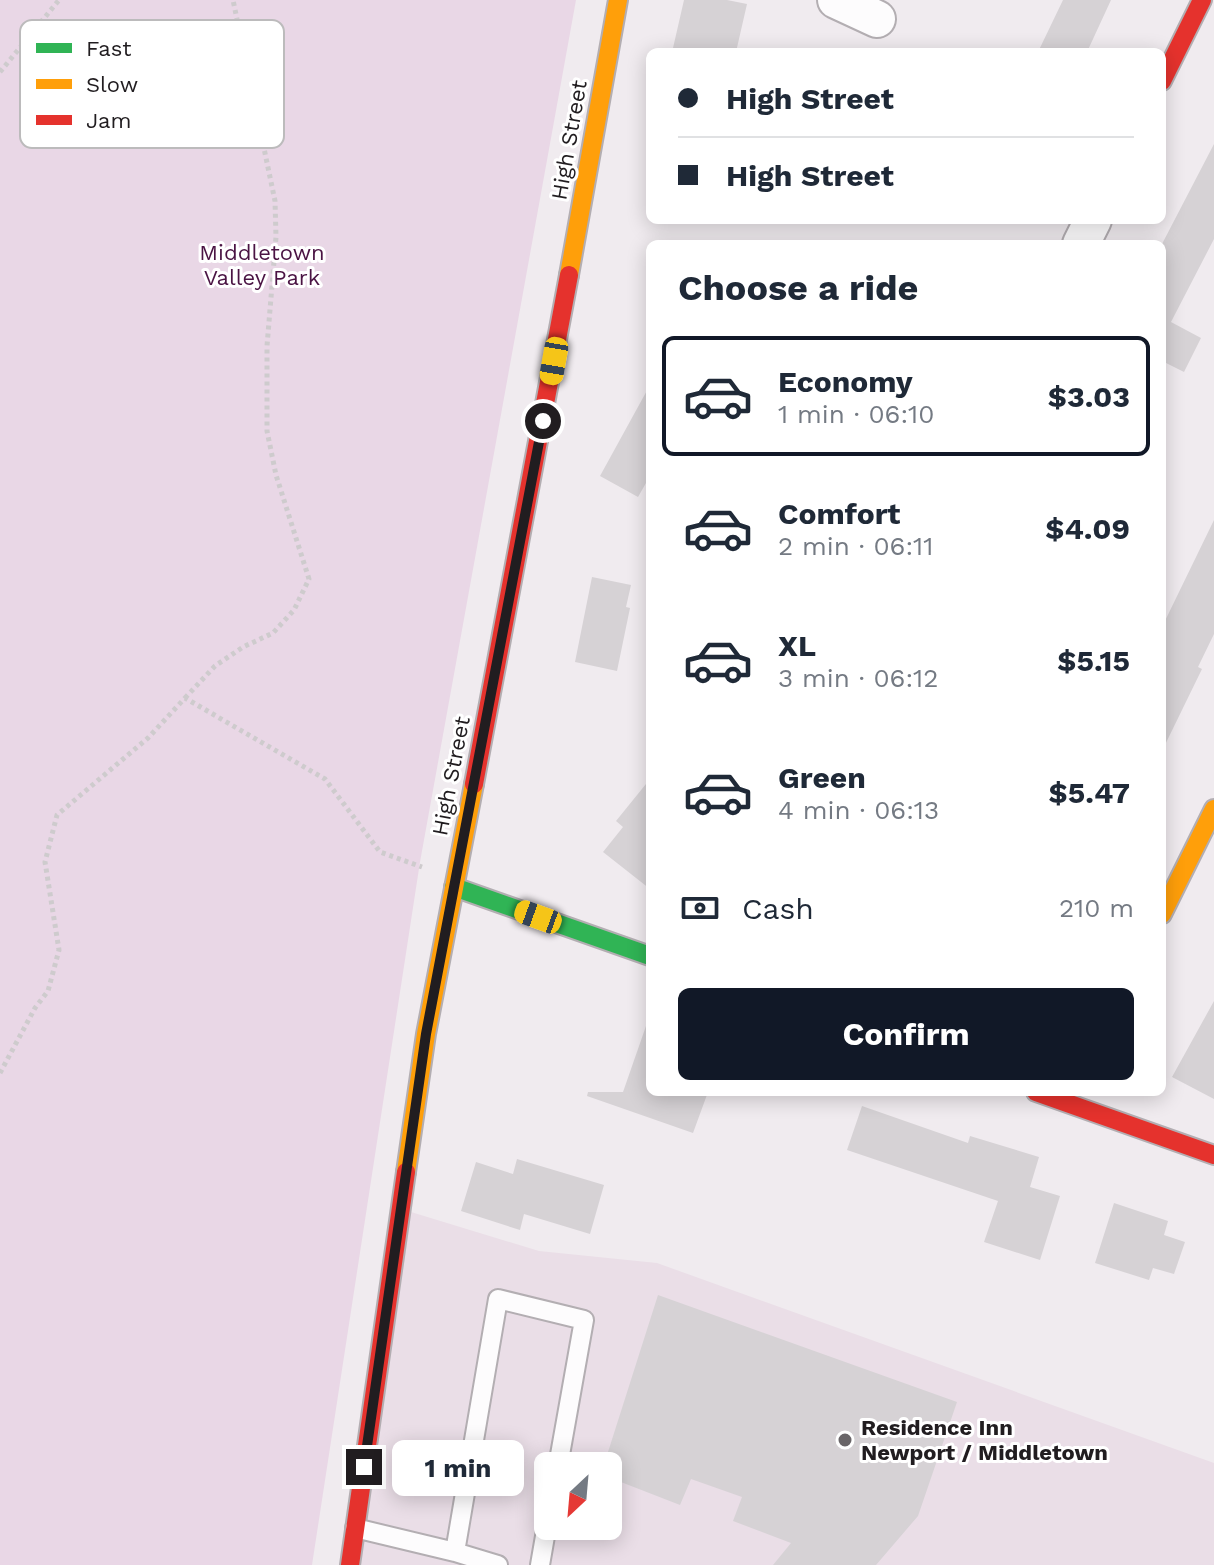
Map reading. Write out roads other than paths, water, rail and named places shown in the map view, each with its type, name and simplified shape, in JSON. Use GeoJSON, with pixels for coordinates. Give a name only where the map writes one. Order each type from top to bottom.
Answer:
{"type":"FeatureCollection","features":[{"type":"Feature","properties":{"kind":"street","name":"High Street"},"geometry":{"type":"LineString","coordinates":[[350,1565],[426,1034],[549,391],[618,0]]}},
{"type":"Feature","properties":{"kind":"street"},"geometry":{"type":"LineString","coordinates":[[836,0],[877,19]]}},
{"type":"Feature","properties":{"kind":"street"},"geometry":{"type":"LineString","coordinates":[[1166,73],[1202,0]]}},
{"type":"Feature","properties":{"kind":"street"},"geometry":{"type":"LineString","coordinates":[[1166,906],[1214,809]]}},
{"type":"Feature","properties":{"kind":"street"},"geometry":{"type":"LineString","coordinates":[[455,882],[646,954]]}},
{"type":"Feature","properties":{"kind":"street"},"geometry":{"type":"LineString","coordinates":[[1060,1096],[1214,1155]]}},
{"type":"Feature","properties":{"kind":"lane"},"geometry":{"type":"LineString","coordinates":[[455,1552],[498,1299],[584,1320],[560,1452]]}},
{"type":"Feature","properties":{"kind":"lane"},"geometry":{"type":"LineString","coordinates":[[355,1528],[498,1565]]}},
{"type":"Feature","properties":{"kind":"lane"},"geometry":{"type":"LineString","coordinates":[[540,1565],[544,1540]]}},
{"type":"Feature","properties":{"kind":"place","name":"Residence Inn Newport / Middletown"},"geometry":{"type":"Point","coordinates":[845,1440]}},
{"type":"Feature","properties":{"kind":"park label","name":"Middletown Valley Park"},"geometry":{"type":"Point","coordinates":[262,264]}}]}
